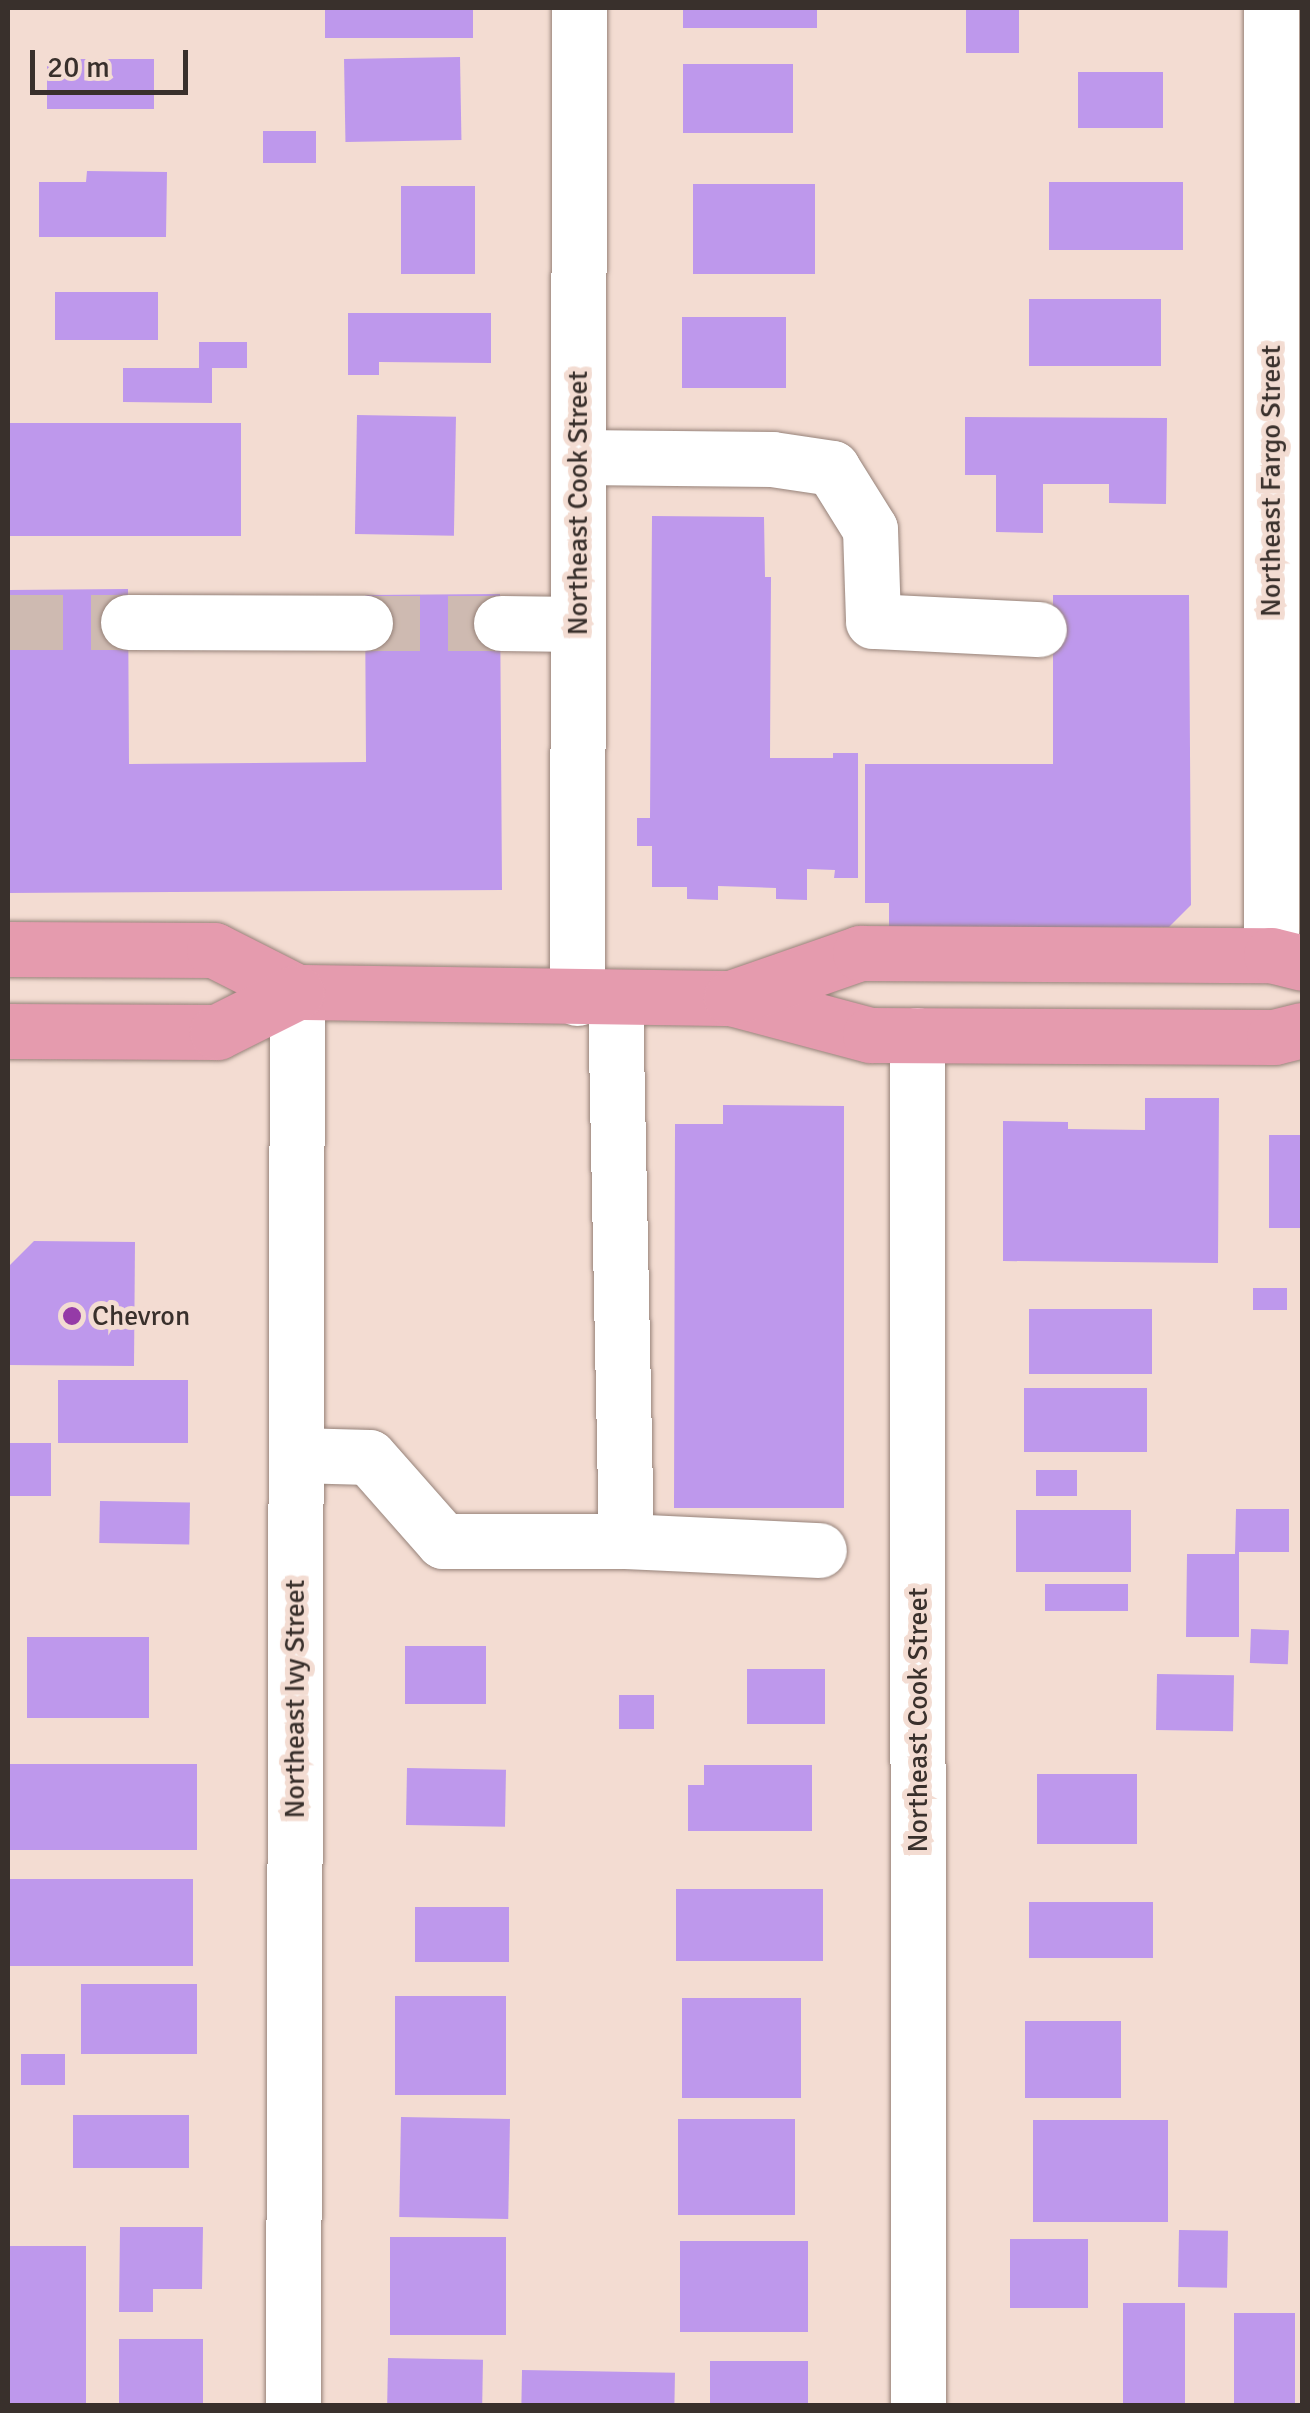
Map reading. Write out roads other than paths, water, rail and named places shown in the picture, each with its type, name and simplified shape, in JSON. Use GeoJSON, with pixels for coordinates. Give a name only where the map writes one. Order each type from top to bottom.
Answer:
{"type":"FeatureCollection","features":[{"type":"Feature","properties":{"kind":"main road"},"geometry":{"type":"LineString","coordinates":[[8,949],[214,950],[298,992],[731,998],[870,1035],[1274,1036],[1302,1030]]}},
{"type":"Feature","properties":{"kind":"main road"},"geometry":{"type":"LineString","coordinates":[[731,998],[860,953],[1287,959]]}},
{"type":"Feature","properties":{"kind":"main road"},"geometry":{"type":"LineString","coordinates":[[8,1030],[217,1032],[298,992]]}},
{"type":"Feature","properties":{"kind":"street","name":"Northeast Cook Street"},"geometry":{"type":"LineString","coordinates":[[579,8],[578,624],[626,1541]]}},
{"type":"Feature","properties":{"kind":"street","name":"Northeast Fargo Street"},"geometry":{"type":"LineString","coordinates":[[1272,8],[1287,959]]}},
{"type":"Feature","properties":{"kind":"street"},"geometry":{"type":"LineString","coordinates":[[578,457],[772,458],[832,468],[870,529],[873,621],[1038,629]]}},
{"type":"Feature","properties":{"kind":"street"},"geometry":{"type":"LineString","coordinates":[[128,622],[365,623]]}},
{"type":"Feature","properties":{"kind":"street"},"geometry":{"type":"LineString","coordinates":[[501,623],[578,624]]}},
{"type":"Feature","properties":{"kind":"street","name":"Northeast Ivy Street"},"geometry":{"type":"LineString","coordinates":[[293,2406],[298,992]]}},
{"type":"Feature","properties":{"kind":"street","name":"Northeast Cook Street"},"geometry":{"type":"LineString","coordinates":[[918,1035],[918,2406]]}},
{"type":"Feature","properties":{"kind":"street"},"geometry":{"type":"LineString","coordinates":[[296,1455],[370,1458],[443,1540],[626,1541],[819,1550]]}},
{"type":"Feature","properties":{"kind":"tunnel"},"geometry":{"type":"LineString","coordinates":[[8,622],[128,622]]}},
{"type":"Feature","properties":{"kind":"tunnel"},"geometry":{"type":"LineString","coordinates":[[365,623],[501,623]]}},
{"type":"Feature","properties":{"kind":"place","name":"Chevron"},"geometry":{"type":"Point","coordinates":[72,1316]}}]}
